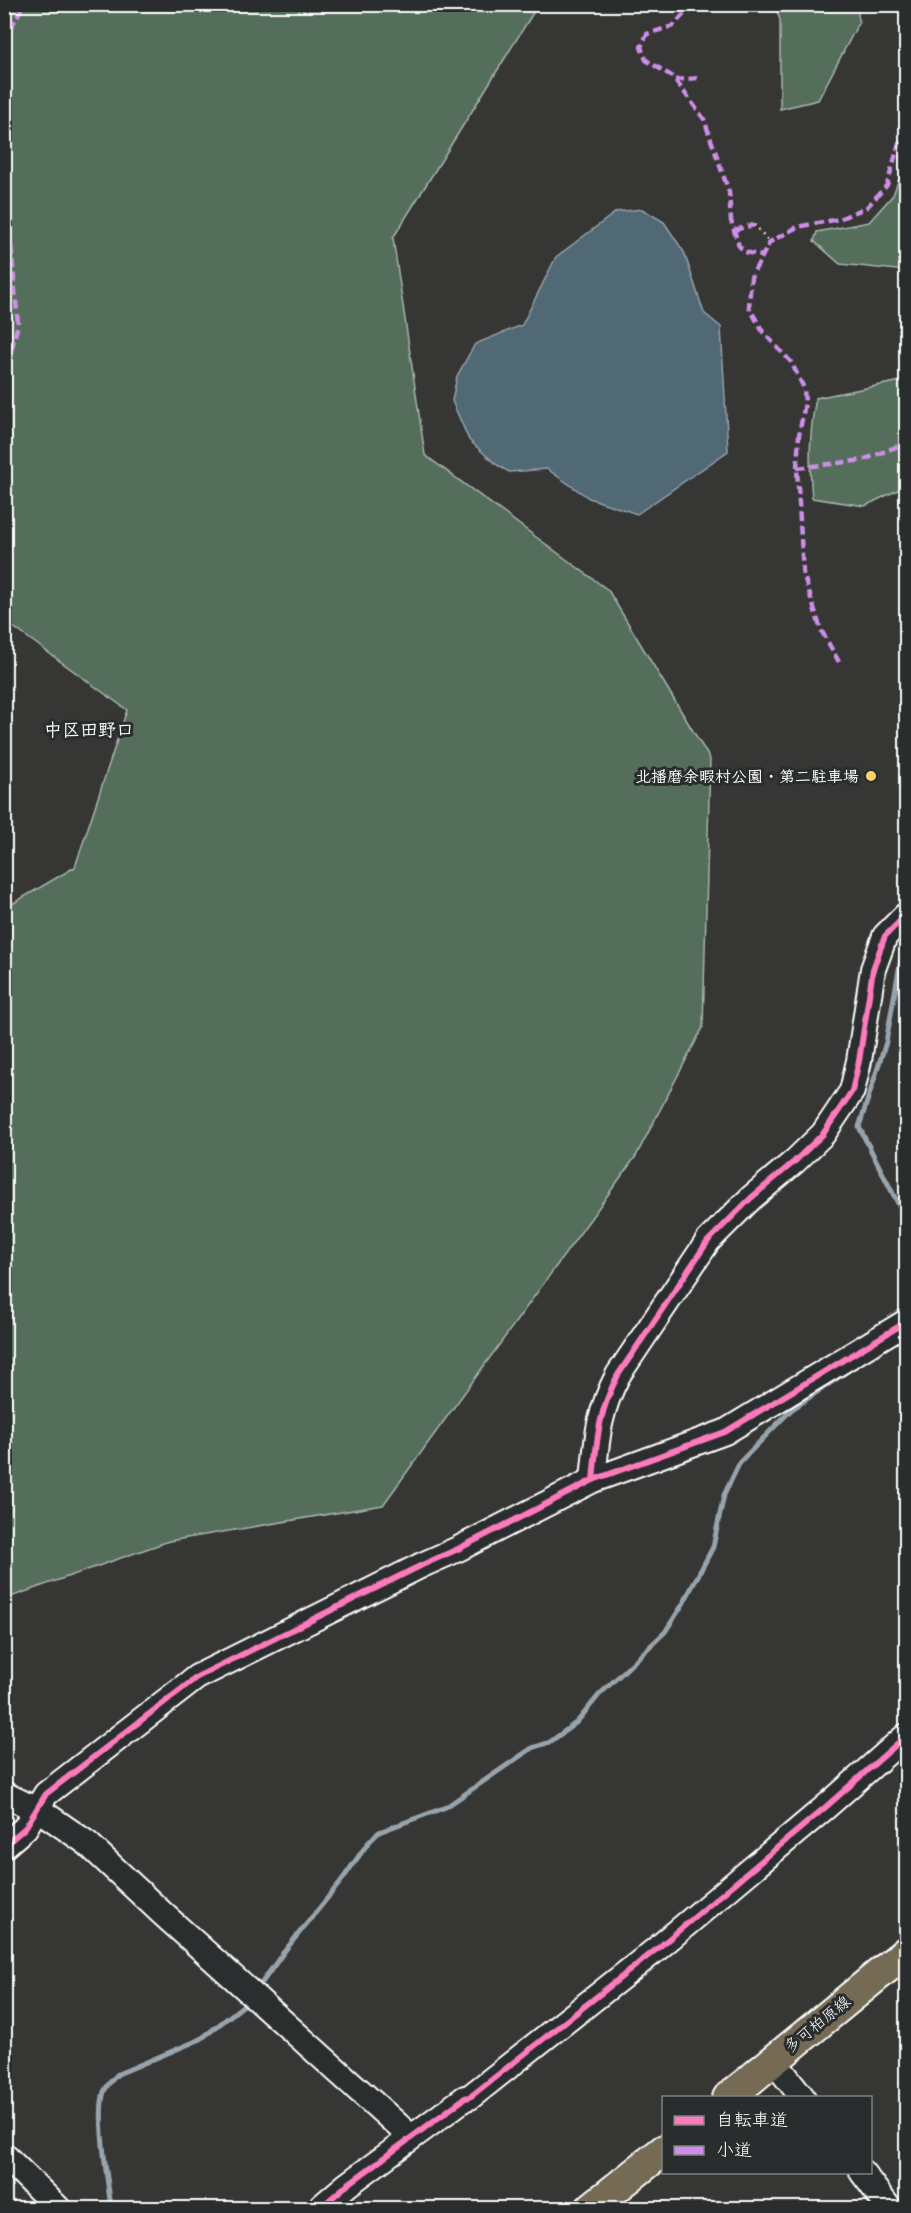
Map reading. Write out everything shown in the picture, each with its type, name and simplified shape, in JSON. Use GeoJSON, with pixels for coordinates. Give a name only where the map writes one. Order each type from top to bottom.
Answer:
{"type":"FeatureCollection","features":[{"type":"Feature","properties":{"kind":"main road","name":"多可柏原線"},"geometry":{"type":"LineString","coordinates":[[729,2096],[906,1952]]}},
{"type":"Feature","properties":{"kind":"main road"},"geometry":{"type":"LineString","coordinates":[[591,2208],[662,2151]]}},
{"type":"Feature","properties":{"kind":"street"},"geometry":{"type":"LineString","coordinates":[[593,1480],[598,1426],[606,1398],[618,1375],[708,1241],[751,1198],[823,1134],[852,1091],[859,1061],[873,969],[885,936],[906,915]]}},
{"type":"Feature","properties":{"kind":"street"},"geometry":{"type":"LineString","coordinates":[[4,1846],[25,1828],[46,1794],[197,1677],[593,1480],[725,1432],[906,1322]]}},
{"type":"Feature","properties":{"kind":"street"},"geometry":{"type":"LineString","coordinates":[[320,2208],[411,2137],[465,2098],[470,2097],[658,1948],[906,1736]]}},
{"type":"Feature","properties":{"kind":"street"},"geometry":{"type":"LineString","coordinates":[[4,1794],[36,1810],[87,1843],[411,2137]]}},
{"type":"Feature","properties":{"kind":"street"},"geometry":{"type":"LineString","coordinates":[[773,2060],[802,2096]]}},
{"type":"Feature","properties":{"kind":"street"},"geometry":{"type":"LineString","coordinates":[[4,2155],[58,2208]]}},
{"type":"Feature","properties":{"kind":"street"},"geometry":{"type":"LineString","coordinates":[[864,2174],[889,2208]]}},
{"type":"Feature","properties":{"kind":"path"},"geometry":{"type":"LineString","coordinates":[[754,225],[770,242]]}},
{"type":"Feature","properties":{"kind":"green space"},"geometry":{"type":"Polygon","coordinates":[[[5,4],[538,5],[393,238],[425,455],[608,590],[710,759],[703,1027],[636,1156],[383,1505],[169,1541],[5,1599],[5,908],[75,867],[127,710],[9,624],[5,624],[5,4]]]}},
{"type":"Feature","properties":{"kind":"green space"},"geometry":{"type":"Polygon","coordinates":[[[775,5],[857,5],[859,22],[818,100],[780,109],[780,20],[775,5]]]}},
{"type":"Feature","properties":{"kind":"green space"},"geometry":{"type":"Polygon","coordinates":[[[906,160],[906,271],[840,264],[814,241],[817,232],[869,222],[893,195],[906,160]]]}},
{"type":"Feature","properties":{"kind":"green space"},"geometry":{"type":"Polygon","coordinates":[[[906,380],[906,486],[865,506],[812,498],[810,448],[816,398],[906,380]]]}},
{"type":"Feature","properties":{"kind":"water"},"geometry":{"type":"Polygon","coordinates":[[[642,209],[664,222],[684,252],[704,313],[721,327],[728,451],[637,514],[589,498],[547,469],[509,472],[497,465],[469,440],[452,401],[457,376],[475,344],[522,325],[556,257],[616,212],[642,209]]]}},
{"type":"Feature","properties":{"kind":"waterway"},"geometry":{"type":"LineString","coordinates":[[906,930],[886,1042],[859,1127],[906,1219]]}},
{"type":"Feature","properties":{"kind":"waterway"},"geometry":{"type":"LineString","coordinates":[[256,1991],[368,1843],[379,1832],[446,1807],[532,1748],[550,1742],[577,1722],[599,1695],[665,1632],[683,1604],[713,1547],[724,1495],[740,1462],[791,1410],[848,1371]]}},
{"type":"Feature","properties":{"kind":"waterway"},"geometry":{"type":"LineString","coordinates":[[111,2208],[101,2117],[104,2092],[110,2082],[118,2074],[201,2039],[249,2001]]}},
{"type":"Feature","properties":{"kind":"marked path"},"geometry":{"type":"LineString","coordinates":[[4,40],[24,4]]}},
{"type":"Feature","properties":{"kind":"marked path"},"geometry":{"type":"LineString","coordinates":[[693,4],[673,26],[647,34],[641,47],[646,60],[673,77],[704,119],[729,192],[731,221],[739,246],[745,252],[762,256]]}},
{"type":"Feature","properties":{"kind":"marked path"},"geometry":{"type":"LineString","coordinates":[[728,4],[740,4]]}},
{"type":"Feature","properties":{"kind":"marked path"},"geometry":{"type":"LineString","coordinates":[[675,80],[699,78]]}},
{"type":"Feature","properties":{"kind":"marked path"},"geometry":{"type":"LineString","coordinates":[[839,662],[821,630],[803,573],[797,468],[799,435],[805,403],[804,388],[791,362],[763,332],[749,307],[751,277],[770,242],[797,227],[839,219],[867,207],[887,185],[899,143],[906,134]]}},
{"type":"Feature","properties":{"kind":"marked path"},"geometry":{"type":"LineString","coordinates":[[4,166],[18,324],[11,352],[4,361]]}},
{"type":"Feature","properties":{"kind":"marked path"},"geometry":{"type":"LineString","coordinates":[[734,230],[754,225]]}},
{"type":"Feature","properties":{"kind":"marked path"},"geometry":{"type":"LineString","coordinates":[[797,468],[863,460],[906,443]]}},
{"type":"Feature","properties":{"kind":"cycle path"},"geometry":{"type":"LineString","coordinates":[[593,1480],[602,1414],[618,1375],[708,1241],[751,1198],[823,1134],[852,1091],[859,1061],[873,969],[885,936],[906,915]]}},
{"type":"Feature","properties":{"kind":"cycle path"},"geometry":{"type":"LineString","coordinates":[[4,1846],[25,1828],[46,1794],[197,1677],[593,1480],[725,1432],[906,1322]]}},
{"type":"Feature","properties":{"kind":"cycle path"},"geometry":{"type":"LineString","coordinates":[[320,2208],[347,2185],[465,2098],[470,2097],[658,1948],[906,1736]]}},
{"type":"Feature","properties":{"kind":"place","name":"北播磨余暇村公園・第二駐車場"},"geometry":{"type":"Point","coordinates":[871,776]}},
{"type":"Feature","properties":{"kind":"district","name":"中区田野口"},"geometry":{"type":"Point","coordinates":[89,730]}}]}
